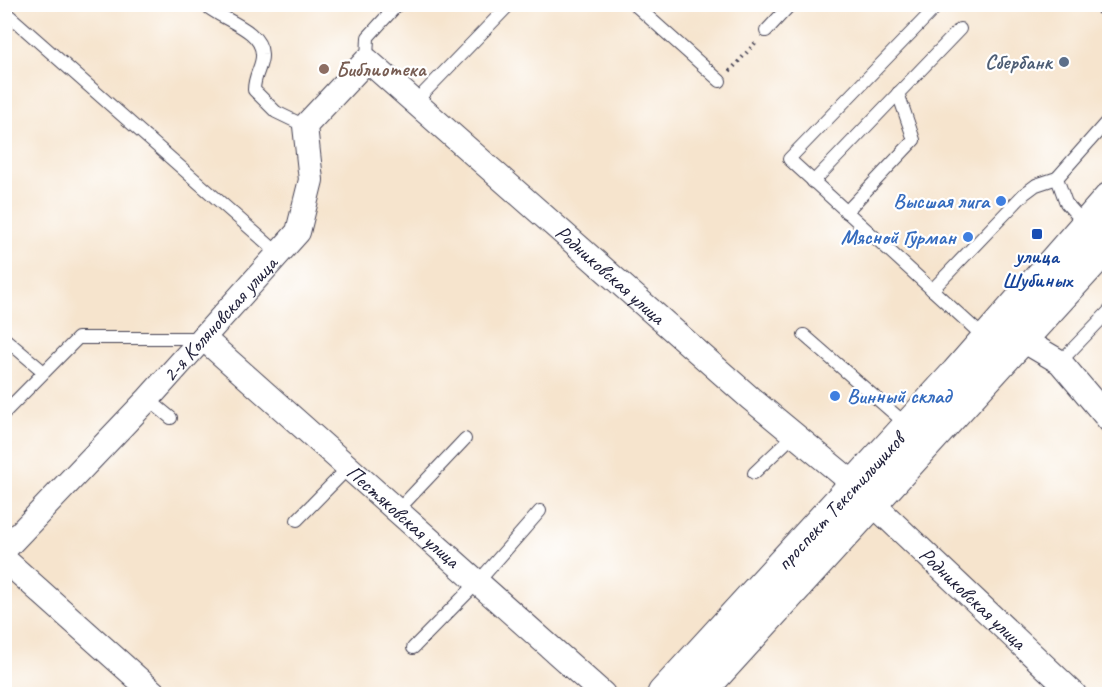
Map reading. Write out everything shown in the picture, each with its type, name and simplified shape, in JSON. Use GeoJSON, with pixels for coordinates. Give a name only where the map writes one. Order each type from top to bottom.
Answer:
{"type":"FeatureCollection","features":[{"type":"Feature","properties":{"kind":"main road","name":"проспект Текстильщиков"},"geometry":{"type":"LineString","coordinates":[[664,694],[862,493],[1021,339],[1098,234],[1110,200]]}},
{"type":"Feature","properties":{"kind":"main road","name":"проспект Текстильщиков"},"geometry":{"type":"LineString","coordinates":[[696,694],[862,493],[907,425],[987,340],[1098,234]]}},
{"type":"Feature","properties":{"kind":"street"},"geometry":{"type":"LineString","coordinates":[[305,126],[368,60]]}},
{"type":"Feature","properties":{"kind":"street","name":"Родниковская улица"},"geometry":{"type":"LineString","coordinates":[[368,60],[862,493],[1074,694]]}},
{"type":"Feature","properties":{"kind":"street","name":"2-я Коляновская улица"},"geometry":{"type":"LineString","coordinates":[[4,550],[148,399],[298,231],[311,180],[305,126]]}},
{"type":"Feature","properties":{"kind":"street","name":"Пестяковская улица"},"geometry":{"type":"LineString","coordinates":[[203,338],[603,694]]}},
{"type":"Feature","properties":{"kind":"street"},"geometry":{"type":"LineString","coordinates":[[1021,339],[1060,362],[1110,421]]}},
{"type":"Feature","properties":{"kind":"street"},"geometry":{"type":"LineString","coordinates":[[4,559],[155,694]]}},
{"type":"Feature","properties":{"kind":"lane"},"geometry":{"type":"LineString","coordinates":[[204,4],[213,14],[255,36],[261,46],[262,58],[254,77],[254,90],[276,112],[305,126]]}},
{"type":"Feature","properties":{"kind":"lane"},"geometry":{"type":"LineString","coordinates":[[368,60],[368,37],[398,4]]}},
{"type":"Feature","properties":{"kind":"lane"},"geometry":{"type":"LineString","coordinates":[[415,102],[510,4]]}},
{"type":"Feature","properties":{"kind":"lane"},"geometry":{"type":"LineString","coordinates":[[634,4],[720,81]]}},
{"type":"Feature","properties":{"kind":"lane"},"geometry":{"type":"LineString","coordinates":[[766,31],[791,4]]}},
{"type":"Feature","properties":{"kind":"lane"},"geometry":{"type":"LineString","coordinates":[[939,4],[789,159],[987,340]]}},
{"type":"Feature","properties":{"kind":"lane"},"geometry":{"type":"LineString","coordinates":[[4,11],[278,253]]}},
{"type":"Feature","properties":{"kind":"lane"},"geometry":{"type":"LineString","coordinates":[[813,182],[960,28]]}},
{"type":"Feature","properties":{"kind":"lane"},"geometry":{"type":"LineString","coordinates":[[846,212],[914,140],[898,93]]}},
{"type":"Feature","properties":{"kind":"lane"},"geometry":{"type":"LineString","coordinates":[[932,290],[1024,194],[1036,185],[1057,178],[1110,118]]}},
{"type":"Feature","properties":{"kind":"lane"},"geometry":{"type":"LineString","coordinates":[[1057,178],[1066,203],[1098,234]]}},
{"type":"Feature","properties":{"kind":"lane"},"geometry":{"type":"LineString","coordinates":[[1060,362],[1110,310]]}},
{"type":"Feature","properties":{"kind":"lane"},"geometry":{"type":"LineString","coordinates":[[804,335],[907,425]]}},
{"type":"Feature","properties":{"kind":"lane"},"geometry":{"type":"LineString","coordinates":[[4,338],[44,372]]}},
{"type":"Feature","properties":{"kind":"lane"},"geometry":{"type":"LineString","coordinates":[[4,413],[78,338],[203,338]]}},
{"type":"Feature","properties":{"kind":"lane"},"geometry":{"type":"LineString","coordinates":[[148,399],[171,418]]}},
{"type":"Feature","properties":{"kind":"lane"},"geometry":{"type":"LineString","coordinates":[[754,473],[794,435]]}},
{"type":"Feature","properties":{"kind":"lane"},"geometry":{"type":"LineString","coordinates":[[397,511],[465,439]]}},
{"type":"Feature","properties":{"kind":"lane"},"geometry":{"type":"LineString","coordinates":[[297,520],[348,468]]}},
{"type":"Feature","properties":{"kind":"lane"},"geometry":{"type":"LineString","coordinates":[[413,648],[477,582],[540,511]]}},
{"type":"Feature","properties":{"kind":"path"},"geometry":{"type":"LineString","coordinates":[[1089,4],[1110,23]]}},
{"type":"Feature","properties":{"kind":"path"},"geometry":{"type":"LineString","coordinates":[[720,81],[766,31]]}},
{"type":"Feature","properties":{"kind":"place","name":"Сбербанк"},"geometry":{"type":"Point","coordinates":[1064,62]}},
{"type":"Feature","properties":{"kind":"place","name":"Библиотека"},"geometry":{"type":"Point","coordinates":[324,69]}},
{"type":"Feature","properties":{"kind":"place","name":"Высшая лига"},"geometry":{"type":"Point","coordinates":[1001,201]}},
{"type":"Feature","properties":{"kind":"place","name":"улица Шубиных"},"geometry":{"type":"Point","coordinates":[1037,234]}},
{"type":"Feature","properties":{"kind":"place","name":"Мясной Гурман"},"geometry":{"type":"Point","coordinates":[968,237]}},
{"type":"Feature","properties":{"kind":"place","name":"Винный склад"},"geometry":{"type":"Point","coordinates":[835,396]}}]}
